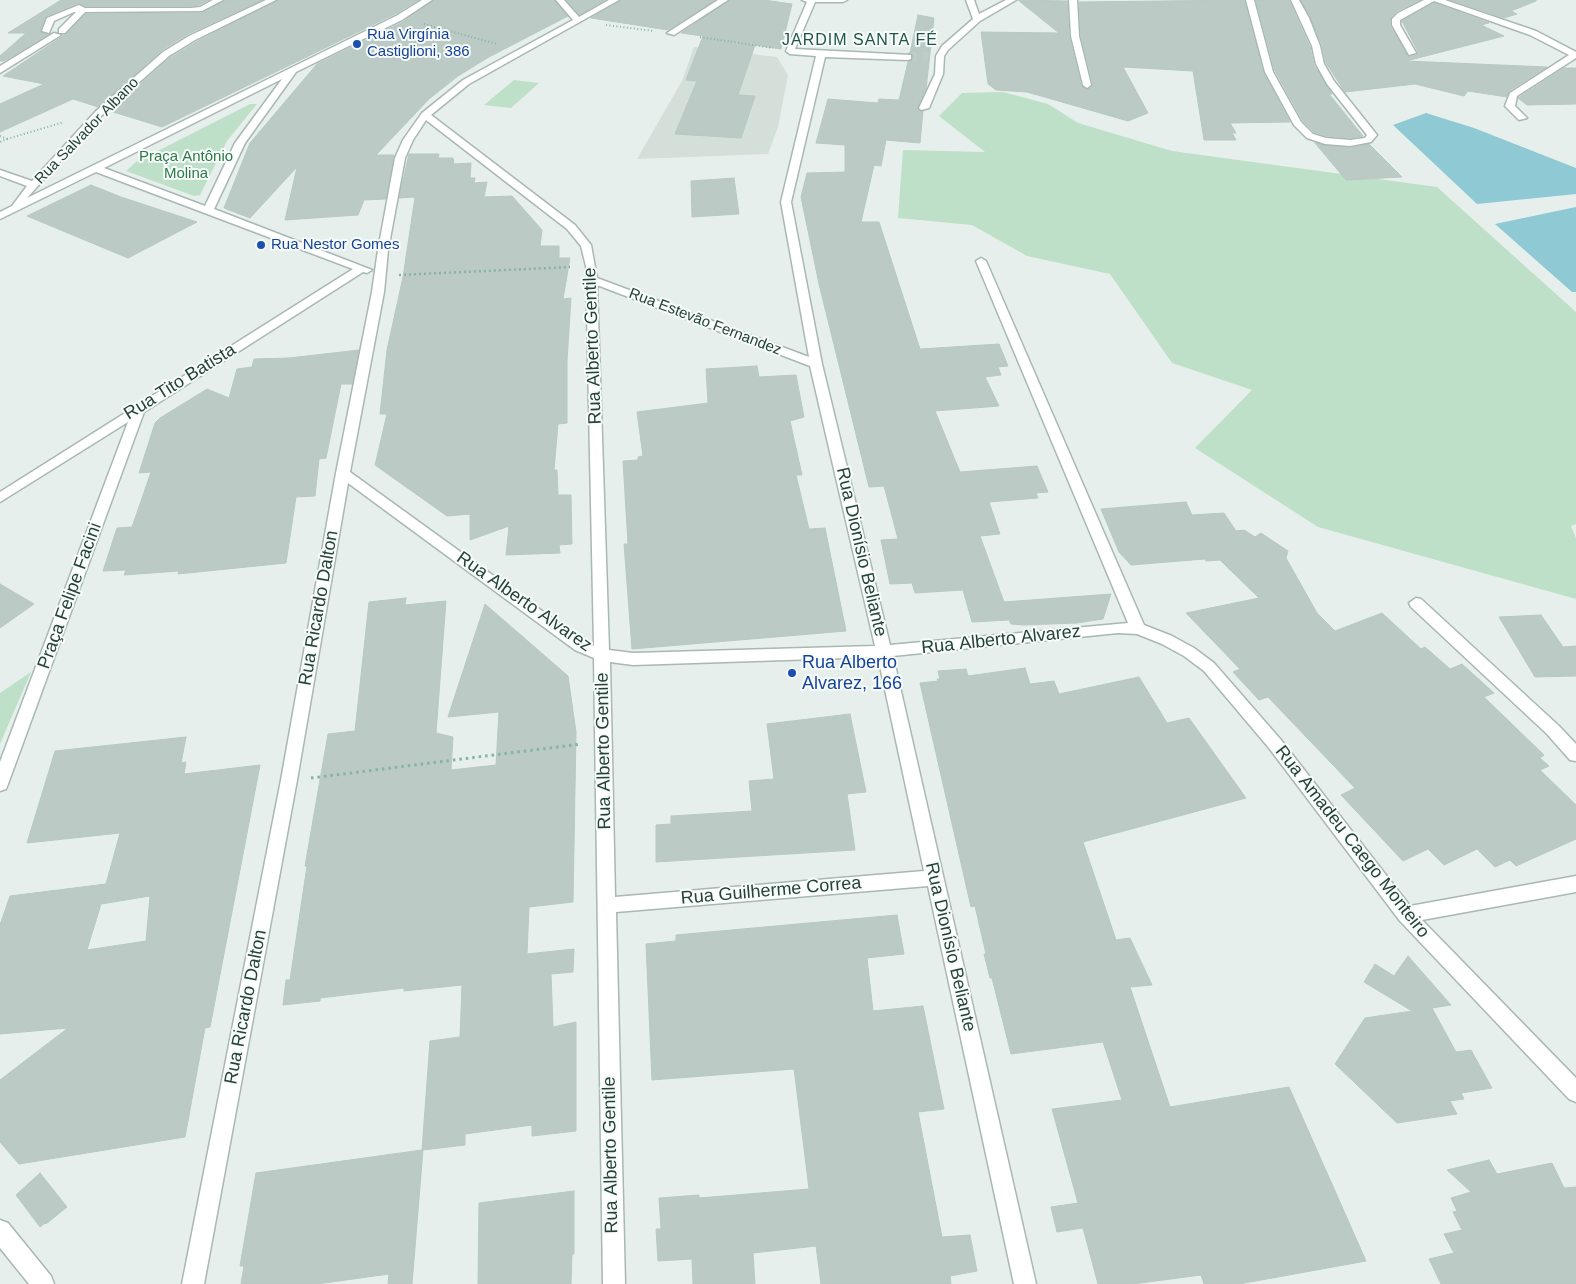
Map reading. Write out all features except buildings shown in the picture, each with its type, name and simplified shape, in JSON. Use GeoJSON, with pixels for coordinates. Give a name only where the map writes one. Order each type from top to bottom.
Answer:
{"type":"FeatureCollection","features":[{"type":"Feature","properties":{"kind":"street"},"geometry":{"type":"LineString","coordinates":[[0,70],[45,35],[60,33],[89,0]]}},
{"type":"Feature","properties":{"kind":"street"},"geometry":{"type":"LineString","coordinates":[[45,35],[50,20],[70,10],[81,8],[191,10],[202,9],[219,0]]}},
{"type":"Feature","properties":{"kind":"street","name":"Rua Salvador Albano"},"geometry":{"type":"LineString","coordinates":[[12,210],[99,113],[166,54],[192,38],[272,0]]}},
{"type":"Feature","properties":{"kind":"street"},"geometry":{"type":"LineString","coordinates":[[0,216],[399,18],[428,0]]}},
{"type":"Feature","properties":{"kind":"street"},"geometry":{"type":"LineString","coordinates":[[560,0],[578,21]]}},
{"type":"Feature","properties":{"kind":"street","name":"Rua Ricardo Dalton"},"geometry":{"type":"LineString","coordinates":[[192,1284],[289,780],[343,473],[378,292],[400,158],[408,140],[425,115],[466,82],[615,0]]}},
{"type":"Feature","properties":{"kind":"street"},"geometry":{"type":"LineString","coordinates":[[671,33],[724,0]]}},
{"type":"Feature","properties":{"kind":"street"},"geometry":{"type":"LineString","coordinates":[[843,0],[809,1],[790,51],[908,57]]}},
{"type":"Feature","properties":{"kind":"street"},"geometry":{"type":"LineString","coordinates":[[970,0],[976,19]]}},
{"type":"Feature","properties":{"kind":"street"},"geometry":{"type":"LineString","coordinates":[[924,108],[939,74],[940,56],[945,48],[976,19],[1012,0]]}},
{"type":"Feature","properties":{"kind":"street"},"geometry":{"type":"LineString","coordinates":[[1073,0],[1075,36],[1087,85]]}},
{"type":"Feature","properties":{"kind":"street"},"geometry":{"type":"LineString","coordinates":[[1250,0],[1269,72],[1297,122],[1310,136],[1325,141],[1350,143],[1368,140],[1372,135],[1330,82],[1320,64],[1306,18],[1295,0]]}},
{"type":"Feature","properties":{"kind":"street"},"geometry":{"type":"LineString","coordinates":[[1412,53],[1396,25],[1396,19],[1400,14],[1430,0]]}},
{"type":"Feature","properties":{"kind":"street"},"geometry":{"type":"LineString","coordinates":[[1437,0],[1533,33],[1576,55]]}},
{"type":"Feature","properties":{"kind":"street","name":"Rua Dionísio Beliante"},"geometry":{"type":"LineString","coordinates":[[821,54],[790,178],[786,202],[816,364],[884,652],[1025,1284]]}},
{"type":"Feature","properties":{"kind":"street"},"geometry":{"type":"LineString","coordinates":[[1522,118],[1510,106],[1513,94],[1576,55]]}},
{"type":"Feature","properties":{"kind":"street"},"geometry":{"type":"LineString","coordinates":[[928,56],[940,56]]}},
{"type":"Feature","properties":{"kind":"street"},"geometry":{"type":"LineString","coordinates":[[208,211],[240,143],[293,70]]}},
{"type":"Feature","properties":{"kind":"street","name":"Rua Alberto Gentile"},"geometry":{"type":"LineString","coordinates":[[425,115],[571,227],[586,246],[592,273],[604,741],[614,1284]]}},
{"type":"Feature","properties":{"kind":"street"},"geometry":{"type":"LineString","coordinates":[[97,169],[380,276]]}},
{"type":"Feature","properties":{"kind":"street"},"geometry":{"type":"LineString","coordinates":[[3,176],[33,185]]}},
{"type":"Feature","properties":{"kind":"street"},"geometry":{"type":"LineString","coordinates":[[981,262],[1138,629]]}},
{"type":"Feature","properties":{"kind":"street","name":"Rua Tito Batista"},"geometry":{"type":"LineString","coordinates":[[0,498],[140,407],[362,268]]}},
{"type":"Feature","properties":{"kind":"street","name":"Rua Estevão Fernandez"},"geometry":{"type":"LineString","coordinates":[[592,273],[816,364]]}},
{"type":"Feature","properties":{"kind":"street","name":"Praça Felipe Facini"},"geometry":{"type":"LineString","coordinates":[[0,784],[140,407]]}},
{"type":"Feature","properties":{"kind":"street","name":"Rua Alberto Alvarez"},"geometry":{"type":"LineString","coordinates":[[343,473],[580,646],[602,655],[633,659],[884,652],[1118,628],[1138,629]]}},
{"type":"Feature","properties":{"kind":"street"},"geometry":{"type":"LineString","coordinates":[[1416,603],[1553,730],[1576,755]]}},
{"type":"Feature","properties":{"kind":"street","name":"Rua Amadeu Caego Monteiro"},"geometry":{"type":"LineString","coordinates":[[1138,629],[1189,652],[1209,667],[1275,744],[1406,915],[1576,1092]]}},
{"type":"Feature","properties":{"kind":"street","name":"Rua Guilherme Correa"},"geometry":{"type":"LineString","coordinates":[[607,905],[935,878]]}},
{"type":"Feature","properties":{"kind":"street"},"geometry":{"type":"LineString","coordinates":[[1406,915],[1576,884]]}},
{"type":"Feature","properties":{"kind":"street"},"geometry":{"type":"LineString","coordinates":[[0,1231],[43,1284]]}},
{"type":"Feature","properties":{"kind":"path"},"geometry":{"type":"LineString","coordinates":[[399,18],[521,51]]}},
{"type":"Feature","properties":{"kind":"path"},"geometry":{"type":"LineString","coordinates":[[0,142],[99,113]]}},
{"type":"Feature","properties":{"kind":"path"},"geometry":{"type":"LineString","coordinates":[[1,137],[7,139]]}},
{"type":"Feature","properties":{"kind":"path"},"geometry":{"type":"LineString","coordinates":[[380,276],[592,273]]}},
{"type":"Feature","properties":{"kind":"path"},"geometry":{"type":"LineString","coordinates":[[289,780],[604,741]]}},
{"type":"Feature","properties":{"kind":"shaded area"},"geometry":{"type":"Polygon","coordinates":[[[694,47],[777,57],[788,75],[778,127],[768,154],[637,159],[682,81],[694,47]]]}},
{"type":"Feature","properties":{"kind":"green space"},"geometry":{"type":"Polygon","coordinates":[[[514,80],[539,83],[511,108],[484,105],[514,80]]]}},
{"type":"Feature","properties":{"kind":"green space"},"geometry":{"type":"Polygon","coordinates":[[[1003,92],[1048,104],[1078,123],[1172,151],[1437,187],[1576,312],[1576,524],[1571,526],[1576,538],[1576,599],[1318,527],[1195,448],[1252,390],[1172,363],[1110,274],[1027,256],[972,225],[898,218],[903,150],[985,152],[939,116],[962,93],[1003,92]]]}},
{"type":"Feature","properties":{"kind":"green space","name":"Praça Antônio Molina"},"geometry":{"type":"Polygon","coordinates":[[[250,104],[257,104],[227,141],[200,195],[194,196],[126,171],[136,162],[250,104]]]}},
{"type":"Feature","properties":{"kind":"green space"},"geometry":{"type":"Polygon","coordinates":[[[31,672],[0,744],[0,693],[31,672]]]}},
{"type":"Feature","properties":{"kind":"water"},"geometry":{"type":"Polygon","coordinates":[[[1426,113],[1474,128],[1576,168],[1576,194],[1477,204],[1393,125],[1426,113]]]}},
{"type":"Feature","properties":{"kind":"water"},"geometry":{"type":"Polygon","coordinates":[[[1576,207],[1576,292],[1572,292],[1495,224],[1576,207]]]}},
{"type":"Feature","properties":{"kind":"tunnel"},"geometry":{"type":"LineString","coordinates":[[908,57],[928,56]]}},
{"type":"Feature","properties":{"kind":"place","name":"Rua Virgínia Castiglioni, 386"},"geometry":{"type":"Point","coordinates":[357,44]}},
{"type":"Feature","properties":{"kind":"place","name":"Rua Nestor Gomes"},"geometry":{"type":"Point","coordinates":[261,245]}},
{"type":"Feature","properties":{"kind":"place","name":"Rua Alberto Alvarez, 166"},"geometry":{"type":"Point","coordinates":[792,673]}},
{"type":"Feature","properties":{"kind":"district","name":"JARDIM SANTA FÉ"},"geometry":{"type":"Point","coordinates":[860,41]}}]}
